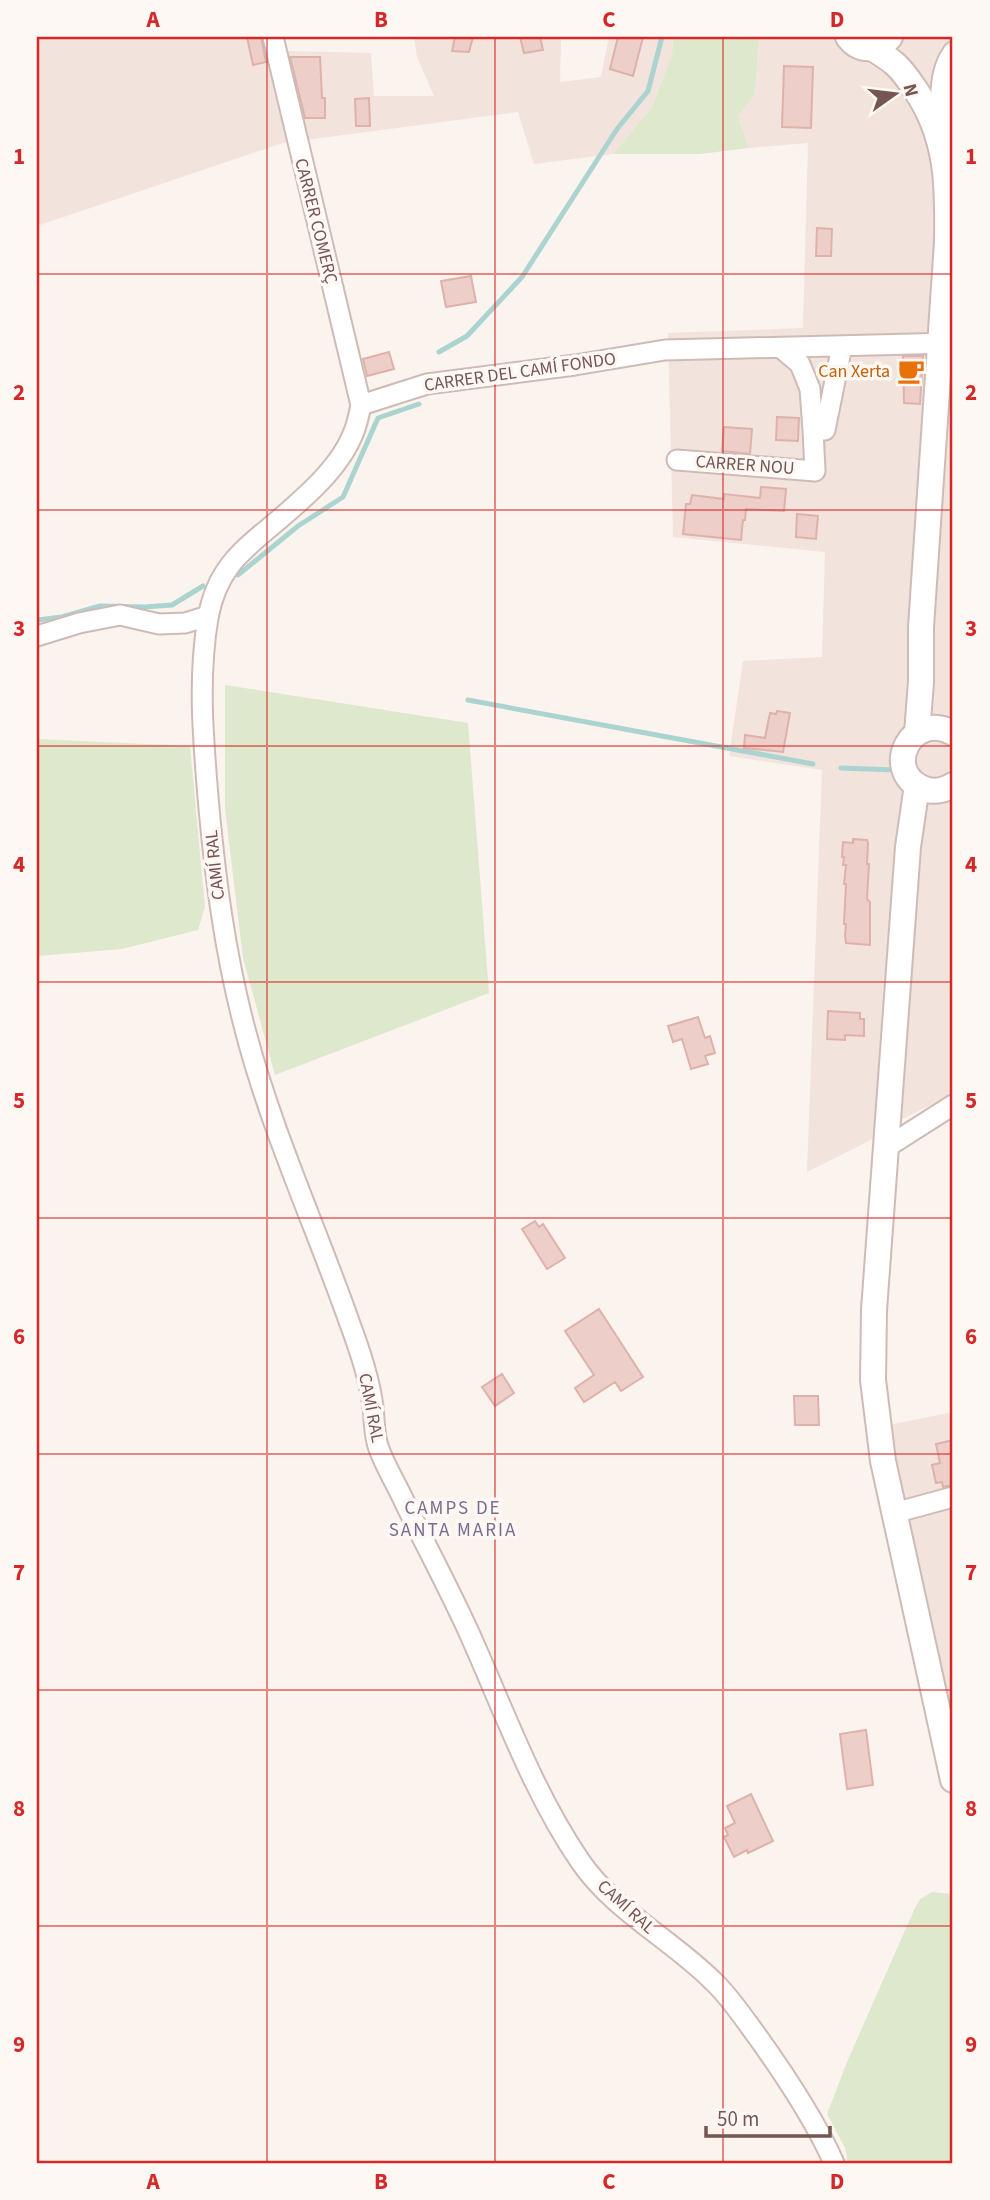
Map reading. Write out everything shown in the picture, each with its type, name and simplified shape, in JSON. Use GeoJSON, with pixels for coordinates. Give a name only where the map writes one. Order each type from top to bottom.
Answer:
{"type":"FeatureCollection","features":[{"type":"Feature","properties":{"kind":"street","name":"CARRER COMERÇ"},"geometry":{"type":"LineString","coordinates":[[272,37],[361,405]]}},
{"type":"Feature","properties":{"kind":"street"},"geometry":{"type":"LineString","coordinates":[[848,37],[857,46],[884,41],[895,64],[922,100],[934,123],[943,152]]}},
{"type":"Feature","properties":{"kind":"street"},"geometry":{"type":"LineString","coordinates":[[953,52],[943,70],[941,101],[948,192],[947,343],[921,627],[921,682],[937,731],[909,741],[903,757],[906,773],[936,787],[908,847],[874,1310],[873,1380],[883,1461],[953,1780]]}},
{"type":"Feature","properties":{"kind":"street","name":"CARRER DEL CAMÍ FONDO"},"geometry":{"type":"LineString","coordinates":[[361,405],[427,384],[575,365],[665,350],[947,343]]}},
{"type":"Feature","properties":{"kind":"street"},"geometry":{"type":"LineString","coordinates":[[781,348],[800,364],[810,389],[813,430],[825,430],[842,346]]}},
{"type":"Feature","properties":{"kind":"street"},"geometry":{"type":"LineString","coordinates":[[37,636],[79,623],[120,615],[159,624],[185,623],[208,616],[214,592],[228,567],[246,545],[289,511],[324,478],[343,453],[355,432],[361,405]]}},
{"type":"Feature","properties":{"kind":"street","name":"CARRER NOU"},"geometry":{"type":"LineString","coordinates":[[677,460],[815,471],[813,430]]}},
{"type":"Feature","properties":{"kind":"street","name":"CAMÍ RAL"},"geometry":{"type":"LineString","coordinates":[[208,616],[202,671],[202,730],[220,918],[245,1032],[264,1094],[352,1327],[372,1398],[376,1444],[470,1635],[532,1779],[561,1831],[584,1867],[608,1893],[714,1981],[776,2062],[834,2163]]}},
{"type":"Feature","properties":{"kind":"street"},"geometry":{"type":"LineString","coordinates":[[887,1147],[953,1105]]}},
{"type":"Feature","properties":{"kind":"street"},"geometry":{"type":"LineString","coordinates":[[894,1513],[953,1497]]}},
{"type":"Feature","properties":{"kind":"shaded area"},"geometry":{"type":"Polygon","coordinates":[[[37,37],[285,37],[288,51],[371,53],[374,96],[434,96],[417,57],[414,37],[561,37],[560,82],[601,77],[609,37],[673,37],[672,54],[652,107],[613,154],[534,164],[518,112],[283,143],[37,226],[37,37]]]}},
{"type":"Feature","properties":{"kind":"shaded area"},"geometry":{"type":"Polygon","coordinates":[[[759,37],[953,37],[953,1094],[807,1172],[822,770],[729,756],[743,661],[822,657],[825,552],[673,537],[668,333],[803,328],[808,143],[749,148],[738,116],[755,95],[759,37]]]}},
{"type":"Feature","properties":{"kind":"shaded area"},"geometry":{"type":"Polygon","coordinates":[[[953,1412],[953,1723],[889,1425],[953,1412]]]}},
{"type":"Feature","properties":{"kind":"green space"},"geometry":{"type":"Polygon","coordinates":[[[673,37],[759,37],[755,95],[738,116],[749,148],[700,154],[613,154],[652,107],[672,54],[673,37]]]}},
{"type":"Feature","properties":{"kind":"green space"},"geometry":{"type":"Polygon","coordinates":[[[225,685],[468,723],[489,993],[275,1075],[243,958],[225,809],[225,685]]]}},
{"type":"Feature","properties":{"kind":"green space"},"geometry":{"type":"Polygon","coordinates":[[[37,739],[190,746],[205,907],[198,930],[122,949],[37,956],[37,739]]]}},
{"type":"Feature","properties":{"kind":"green space"},"geometry":{"type":"Polygon","coordinates":[[[932,1892],[953,1894],[953,2163],[848,2163],[845,2148],[827,2114],[914,1910],[920,1899],[932,1892]]]}},
{"type":"Feature","properties":{"kind":"building"},"geometry":{"type":"Polygon","coordinates":[[[247,37],[261,37],[266,62],[253,65],[247,37]]]}},
{"type":"Feature","properties":{"kind":"building"},"geometry":{"type":"Polygon","coordinates":[[[455,37],[473,37],[469,52],[452,51],[455,37]]]}},
{"type":"Feature","properties":{"kind":"building"},"geometry":{"type":"Polygon","coordinates":[[[520,37],[540,37],[543,50],[524,53],[520,37]]]}},
{"type":"Feature","properties":{"kind":"building"},"geometry":{"type":"Polygon","coordinates":[[[618,37],[643,37],[633,76],[610,69],[618,37]]]}},
{"type":"Feature","properties":{"kind":"building"},"geometry":{"type":"Polygon","coordinates":[[[290,57],[320,57],[325,118],[305,118],[290,57]]]}},
{"type":"Feature","properties":{"kind":"building"},"geometry":{"type":"Polygon","coordinates":[[[784,66],[813,67],[811,128],[782,127],[784,66]]]}},
{"type":"Feature","properties":{"kind":"building"},"geometry":{"type":"Polygon","coordinates":[[[369,98],[370,126],[356,126],[355,99],[369,98]]]}},
{"type":"Feature","properties":{"kind":"building"},"geometry":{"type":"Polygon","coordinates":[[[817,228],[832,229],[831,256],[816,256],[817,228]]]}},
{"type":"Feature","properties":{"kind":"building"},"geometry":{"type":"Polygon","coordinates":[[[471,276],[476,302],[446,307],[441,281],[471,276]]]}},
{"type":"Feature","properties":{"kind":"building"},"geometry":{"type":"Polygon","coordinates":[[[389,352],[394,369],[367,376],[363,359],[389,352]]]}},
{"type":"Feature","properties":{"kind":"building"},"geometry":{"type":"Polygon","coordinates":[[[903,356],[923,356],[920,404],[904,403],[903,356]]]}},
{"type":"Feature","properties":{"kind":"building"},"geometry":{"type":"Polygon","coordinates":[[[777,417],[799,418],[798,441],[776,440],[777,417]]]}},
{"type":"Feature","properties":{"kind":"building"},"geometry":{"type":"Polygon","coordinates":[[[724,427],[752,429],[750,454],[722,451],[724,427]]]}},
{"type":"Feature","properties":{"kind":"building"},"geometry":{"type":"Polygon","coordinates":[[[761,487],[786,489],[784,511],[746,509],[741,540],[683,534],[686,504],[690,504],[692,495],[724,499],[724,494],[760,498],[761,487]]]}},
{"type":"Feature","properties":{"kind":"building"},"geometry":{"type":"Polygon","coordinates":[[[797,514],[818,516],[816,539],[796,537],[797,514]]]}},
{"type":"Feature","properties":{"kind":"building"},"geometry":{"type":"Polygon","coordinates":[[[777,711],[790,713],[783,752],[744,748],[745,735],[765,738],[770,713],[776,714],[777,711]]]}},
{"type":"Feature","properties":{"kind":"building"},"geometry":{"type":"Polygon","coordinates":[[[853,839],[867,840],[868,843],[870,945],[846,943],[846,865],[843,865],[843,842],[853,843],[853,839]]]}},
{"type":"Feature","properties":{"kind":"building"},"geometry":{"type":"Polygon","coordinates":[[[828,1011],[860,1013],[860,1019],[864,1019],[864,1036],[845,1035],[845,1040],[827,1039],[828,1011]]]}},
{"type":"Feature","properties":{"kind":"building"},"geometry":{"type":"Polygon","coordinates":[[[698,1017],[705,1038],[710,1036],[715,1053],[705,1056],[708,1064],[691,1069],[682,1039],[673,1042],[668,1026],[698,1017]]]}},
{"type":"Feature","properties":{"kind":"building"},"geometry":{"type":"Polygon","coordinates":[[[535,1221],[539,1227],[543,1224],[565,1258],[547,1269],[522,1229],[535,1221]]]}},
{"type":"Feature","properties":{"kind":"building"},"geometry":{"type":"Polygon","coordinates":[[[599,1309],[643,1377],[621,1391],[615,1382],[584,1402],[575,1388],[594,1375],[565,1331],[599,1309]]]}},
{"type":"Feature","properties":{"kind":"building"},"geometry":{"type":"Polygon","coordinates":[[[502,1374],[514,1393],[495,1406],[482,1387],[502,1374]]]}},
{"type":"Feature","properties":{"kind":"building"},"geometry":{"type":"Polygon","coordinates":[[[794,1396],[818,1396],[819,1425],[795,1425],[794,1396]]]}},
{"type":"Feature","properties":{"kind":"building"},"geometry":{"type":"Polygon","coordinates":[[[953,1440],[953,1485],[943,1487],[942,1482],[936,1483],[932,1465],[940,1463],[936,1444],[953,1440]]]}},
{"type":"Feature","properties":{"kind":"building"},"geometry":{"type":"Polygon","coordinates":[[[866,1730],[873,1785],[847,1789],[840,1734],[866,1730]]]}},
{"type":"Feature","properties":{"kind":"building"},"geometry":{"type":"Polygon","coordinates":[[[751,1794],[773,1841],[734,1857],[724,1837],[728,1835],[725,1828],[735,1823],[727,1806],[751,1794]]]}},
{"type":"Feature","properties":{"kind":"waterway"},"geometry":{"type":"LineString","coordinates":[[439,352],[467,336],[522,277],[617,129],[648,91],[662,37]]}},
{"type":"Feature","properties":{"kind":"waterway"},"geometry":{"type":"LineString","coordinates":[[238,575],[298,526],[343,497],[378,418],[419,404]]}},
{"type":"Feature","properties":{"kind":"waterway"},"geometry":{"type":"LineString","coordinates":[[37,620],[62,617],[100,606],[172,605],[203,586]]}},
{"type":"Feature","properties":{"kind":"waterway"},"geometry":{"type":"LineString","coordinates":[[468,700],[813,764]]}},
{"type":"Feature","properties":{"kind":"waterway"},"geometry":{"type":"LineString","coordinates":[[841,768],[895,770]]}},
{"type":"Feature","properties":{"kind":"place","name":"Can Xerta"},"geometry":{"type":"Point","coordinates":[911,371]}},
{"type":"Feature","properties":{"kind":"district","name":"CAMPS DE SANTA MARIA"},"geometry":{"type":"Point","coordinates":[453,1519]}}]}
